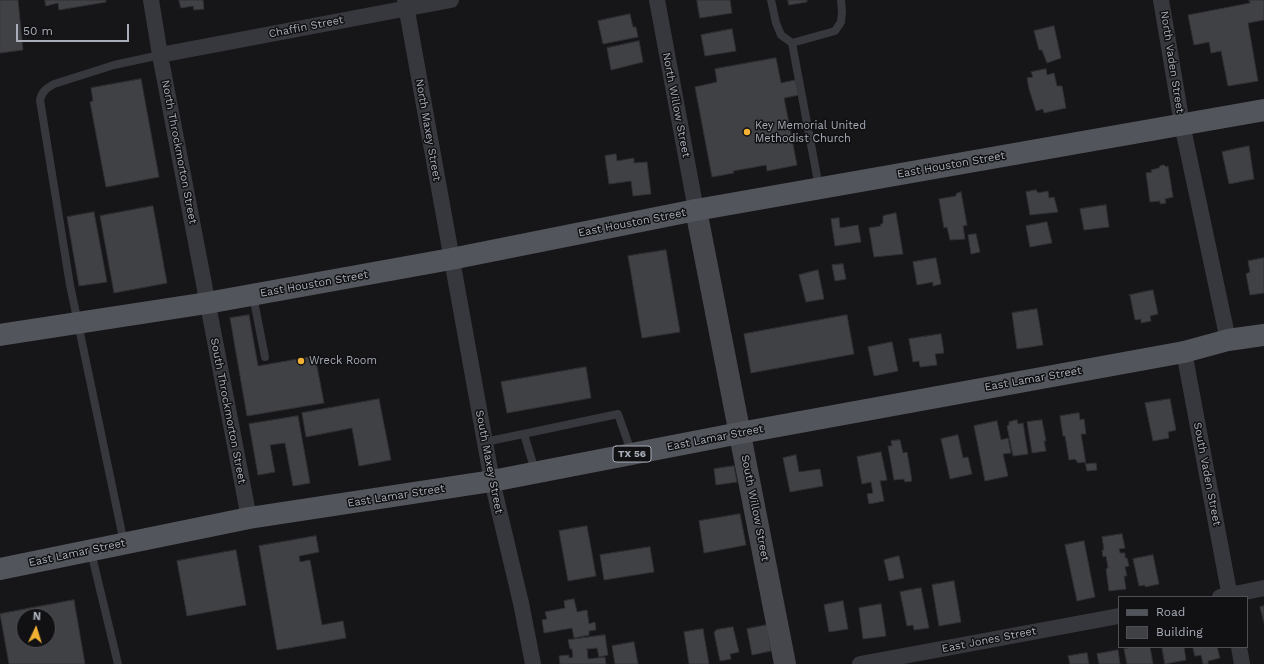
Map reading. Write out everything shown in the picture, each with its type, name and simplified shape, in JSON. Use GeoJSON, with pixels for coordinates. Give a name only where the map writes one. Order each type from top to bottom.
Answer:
{"type":"FeatureCollection","features":[{"type":"Feature","properties":{"kind":"main road","name":"East Houston Street"},"geometry":{"type":"LineString","coordinates":[[0,335],[208,304],[451,259],[696,210],[1264,110]]}},
{"type":"Feature","properties":{"kind":"main road","name":"East Lamar Street"},"geometry":{"type":"LineString","coordinates":[[0,569],[249,518],[492,481],[740,433],[1184,352],[1228,340],[1264,335]]}},
{"type":"Feature","properties":{"kind":"street","name":"North Throckmorton Street"},"geometry":{"type":"LineString","coordinates":[[151,0],[160,55],[208,304]]}},
{"type":"Feature","properties":{"kind":"street","name":"Chaffin Street"},"geometry":{"type":"LineString","coordinates":[[160,55],[406,4],[451,0]]}},
{"type":"Feature","properties":{"kind":"street","name":"North Willow Street"},"geometry":{"type":"LineString","coordinates":[[656,0],[696,210]]}},
{"type":"Feature","properties":{"kind":"street","name":"North Vaden Street"},"geometry":{"type":"LineString","coordinates":[[1162,0],[1182,124]]}},
{"type":"Feature","properties":{"kind":"street","name":"North Maxey Street"},"geometry":{"type":"LineString","coordinates":[[406,4],[451,259]]}},
{"type":"Feature","properties":{"kind":"street"},"geometry":{"type":"LineString","coordinates":[[1182,124],[1228,340]]}},
{"type":"Feature","properties":{"kind":"street","name":"South Willow Street"},"geometry":{"type":"LineString","coordinates":[[696,210],[785,664]]}},
{"type":"Feature","properties":{"kind":"street","name":"South Maxey Street"},"geometry":{"type":"LineString","coordinates":[[451,259],[492,481],[521,603],[533,664]]}},
{"type":"Feature","properties":{"kind":"street","name":"South Throckmorton Street"},"geometry":{"type":"LineString","coordinates":[[208,304],[249,518]]}},
{"type":"Feature","properties":{"kind":"street","name":"South Vaden Street"},"geometry":{"type":"LineString","coordinates":[[1184,352],[1226,596]]}},
{"type":"Feature","properties":{"kind":"street"},"geometry":{"type":"LineString","coordinates":[[1226,596],[1264,588]]}},
{"type":"Feature","properties":{"kind":"street","name":"East Jones Street"},"geometry":{"type":"LineString","coordinates":[[860,664],[1118,616]]}},
{"type":"Feature","properties":{"kind":"street"},"geometry":{"type":"LineString","coordinates":[[1239,648],[1242,664]]}},
{"type":"Feature","properties":{"kind":"lane"},"geometry":{"type":"LineString","coordinates":[[771,0],[776,23],[781,35],[792,43],[819,188]]}},
{"type":"Feature","properties":{"kind":"lane"},"geometry":{"type":"LineString","coordinates":[[792,43],[835,31],[841,22],[842,12],[840,0]]}},
{"type":"Feature","properties":{"kind":"lane"},"geometry":{"type":"LineString","coordinates":[[124,544],[70,285],[40,100],[46,88],[54,84],[114,65],[160,55]]}},
{"type":"Feature","properties":{"kind":"lane"},"geometry":{"type":"LineString","coordinates":[[252,295],[265,357]]}},
{"type":"Feature","properties":{"kind":"lane"},"geometry":{"type":"LineString","coordinates":[[485,442],[618,414],[632,454]]}},
{"type":"Feature","properties":{"kind":"lane"},"geometry":{"type":"LineString","coordinates":[[524,434],[536,473]]}},
{"type":"Feature","properties":{"kind":"lane"},"geometry":{"type":"LineString","coordinates":[[90,550],[118,664]]}},
{"type":"Feature","properties":{"kind":"building"},"geometry":{"type":"Polygon","coordinates":[[[0,0],[18,0],[23,50],[0,53],[0,0]]]}},
{"type":"Feature","properties":{"kind":"building"},"geometry":{"type":"Polygon","coordinates":[[[45,0],[106,0],[106,2],[59,10],[58,3],[46,6],[45,0]]]}},
{"type":"Feature","properties":{"kind":"building"},"geometry":{"type":"Polygon","coordinates":[[[179,0],[203,0],[204,9],[194,10],[193,6],[181,8],[179,0]]]}},
{"type":"Feature","properties":{"kind":"building"},"geometry":{"type":"Polygon","coordinates":[[[697,0],[730,0],[732,13],[700,18],[697,0]]]}},
{"type":"Feature","properties":{"kind":"building"},"geometry":{"type":"Polygon","coordinates":[[[788,0],[807,0],[807,2],[789,5],[788,0]]]}},
{"type":"Feature","properties":{"kind":"building"},"geometry":{"type":"Polygon","coordinates":[[[1249,0],[1264,0],[1264,20],[1248,23],[1258,81],[1228,86],[1221,51],[1211,53],[1209,42],[1194,45],[1188,15],[1250,3],[1249,0]]]}},
{"type":"Feature","properties":{"kind":"building"},"geometry":{"type":"Polygon","coordinates":[[[630,14],[633,27],[636,27],[638,37],[603,44],[598,21],[630,14]]]}},
{"type":"Feature","properties":{"kind":"building"},"geometry":{"type":"Polygon","coordinates":[[[1054,26],[1061,58],[1047,63],[1042,50],[1039,50],[1034,31],[1054,26]]]}},
{"type":"Feature","properties":{"kind":"building"},"geometry":{"type":"Polygon","coordinates":[[[732,29],[736,51],[705,56],[701,35],[732,29]]]}},
{"type":"Feature","properties":{"kind":"building"},"geometry":{"type":"Polygon","coordinates":[[[639,41],[643,62],[611,70],[607,48],[639,41]]]}},
{"type":"Feature","properties":{"kind":"building","name":"Key Memorial United Methodist Church"},"geometry":{"type":"Polygon","coordinates":[[[776,58],[781,83],[795,80],[799,95],[784,98],[797,165],[767,171],[766,165],[733,171],[734,173],[712,177],[695,87],[717,82],[715,69],[776,58]]]}},
{"type":"Feature","properties":{"kind":"building"},"geometry":{"type":"Polygon","coordinates":[[[1046,69],[1047,75],[1054,73],[1057,86],[1062,86],[1066,108],[1044,113],[1043,109],[1036,111],[1027,78],[1033,77],[1031,72],[1046,69]]]}},
{"type":"Feature","properties":{"kind":"building"},"geometry":{"type":"Polygon","coordinates":[[[141,79],[159,177],[106,187],[90,102],[93,101],[91,88],[141,79]]]}},
{"type":"Feature","properties":{"kind":"building"},"geometry":{"type":"Polygon","coordinates":[[[1249,146],[1254,179],[1229,184],[1222,152],[1249,146]]]}},
{"type":"Feature","properties":{"kind":"building"},"geometry":{"type":"Polygon","coordinates":[[[616,154],[617,161],[634,158],[634,163],[647,162],[651,194],[633,196],[631,181],[609,184],[605,156],[616,154]]]}},
{"type":"Feature","properties":{"kind":"building"},"geometry":{"type":"Polygon","coordinates":[[[1164,165],[1166,167],[1168,166],[1173,197],[1165,199],[1166,203],[1160,204],[1160,201],[1150,202],[1146,173],[1152,172],[1151,170],[1164,165]]]}},
{"type":"Feature","properties":{"kind":"building"},"geometry":{"type":"Polygon","coordinates":[[[1036,190],[1038,193],[1048,191],[1049,198],[1054,197],[1058,212],[1030,215],[1026,192],[1036,190]]]}},
{"type":"Feature","properties":{"kind":"building"},"geometry":{"type":"Polygon","coordinates":[[[961,192],[967,225],[963,226],[965,239],[950,240],[947,227],[944,228],[939,199],[956,196],[956,194],[961,192]]]}},
{"type":"Feature","properties":{"kind":"building"},"geometry":{"type":"Polygon","coordinates":[[[1106,205],[1109,227],[1084,230],[1080,209],[1106,205]]]}},
{"type":"Feature","properties":{"kind":"building"},"geometry":{"type":"Polygon","coordinates":[[[153,206],[167,283],[114,293],[100,216],[153,206]]]}},
{"type":"Feature","properties":{"kind":"building"},"geometry":{"type":"Polygon","coordinates":[[[94,212],[107,282],[79,286],[67,217],[94,212]]]}},
{"type":"Feature","properties":{"kind":"building"},"geometry":{"type":"Polygon","coordinates":[[[896,213],[903,254],[874,257],[869,228],[881,226],[880,225],[883,223],[883,216],[896,213]]]}},
{"type":"Feature","properties":{"kind":"building"},"geometry":{"type":"Polygon","coordinates":[[[839,218],[840,228],[858,225],[861,242],[835,246],[831,219],[839,218]]]}},
{"type":"Feature","properties":{"kind":"building"},"geometry":{"type":"Polygon","coordinates":[[[1047,222],[1052,243],[1030,247],[1026,226],[1047,222]]]}},
{"type":"Feature","properties":{"kind":"building"},"geometry":{"type":"Polygon","coordinates":[[[976,234],[980,252],[971,254],[968,235],[976,234]]]}},
{"type":"Feature","properties":{"kind":"building"},"geometry":{"type":"Polygon","coordinates":[[[666,250],[680,332],[642,338],[628,256],[666,250]]]}},
{"type":"Feature","properties":{"kind":"building"},"geometry":{"type":"Polygon","coordinates":[[[936,258],[941,284],[933,286],[933,282],[917,285],[913,262],[936,258]]]}},
{"type":"Feature","properties":{"kind":"building"},"geometry":{"type":"Polygon","coordinates":[[[1264,258],[1264,293],[1250,295],[1246,274],[1250,272],[1248,261],[1264,258]]]}},
{"type":"Feature","properties":{"kind":"building"},"geometry":{"type":"Polygon","coordinates":[[[843,264],[846,279],[835,281],[832,265],[843,264]]]}},
{"type":"Feature","properties":{"kind":"building"},"geometry":{"type":"Polygon","coordinates":[[[818,270],[824,299],[806,302],[799,275],[818,270]]]}},
{"type":"Feature","properties":{"kind":"building"},"geometry":{"type":"Polygon","coordinates":[[[1153,290],[1158,314],[1150,316],[1151,321],[1141,323],[1141,319],[1135,320],[1129,295],[1153,290]]]}},
{"type":"Feature","properties":{"kind":"building"},"geometry":{"type":"Polygon","coordinates":[[[1037,309],[1043,345],[1017,349],[1012,313],[1037,309]]]}},
{"type":"Feature","properties":{"kind":"building","name":"Wreck Room"},"geometry":{"type":"Polygon","coordinates":[[[249,315],[258,366],[315,356],[324,403],[247,416],[230,318],[249,315]]]}},
{"type":"Feature","properties":{"kind":"building"},"geometry":{"type":"Polygon","coordinates":[[[847,315],[854,354],[751,373],[744,334],[847,315]]]}},
{"type":"Feature","properties":{"kind":"building"},"geometry":{"type":"Polygon","coordinates":[[[941,334],[944,353],[935,354],[937,365],[920,367],[919,361],[913,362],[909,339],[941,334]]]}},
{"type":"Feature","properties":{"kind":"building"},"geometry":{"type":"Polygon","coordinates":[[[892,342],[898,371],[874,376],[868,347],[892,342]]]}},
{"type":"Feature","properties":{"kind":"building"},"geometry":{"type":"Polygon","coordinates":[[[586,367],[591,398],[507,413],[501,382],[586,367]]]}},
{"type":"Feature","properties":{"kind":"building"},"geometry":{"type":"Polygon","coordinates":[[[379,399],[391,460],[359,466],[352,428],[306,437],[302,413],[379,399]]]}},
{"type":"Feature","properties":{"kind":"building"},"geometry":{"type":"Polygon","coordinates":[[[1170,399],[1176,430],[1168,432],[1169,438],[1153,441],[1145,403],[1170,399]]]}},
{"type":"Feature","properties":{"kind":"building"},"geometry":{"type":"Polygon","coordinates":[[[1079,413],[1080,420],[1084,419],[1086,434],[1081,434],[1086,464],[1096,463],[1097,470],[1087,471],[1085,462],[1078,463],[1075,459],[1069,460],[1060,416],[1079,413]]]}},
{"type":"Feature","properties":{"kind":"building"},"geometry":{"type":"Polygon","coordinates":[[[298,416],[310,483],[293,486],[285,443],[270,445],[275,472],[258,475],[249,424],[298,416]]]}},
{"type":"Feature","properties":{"kind":"building"},"geometry":{"type":"Polygon","coordinates":[[[1017,420],[1018,424],[1023,423],[1028,454],[1013,456],[1007,426],[1009,425],[1009,422],[1017,420]]]}},
{"type":"Feature","properties":{"kind":"building"},"geometry":{"type":"Polygon","coordinates":[[[1042,420],[1046,441],[1044,441],[1046,451],[1032,453],[1027,422],[1042,420]]]}},
{"type":"Feature","properties":{"kind":"building"},"geometry":{"type":"Polygon","coordinates":[[[997,421],[1001,440],[1008,438],[1011,453],[1003,454],[1008,476],[985,481],[974,426],[997,421]]]}},
{"type":"Feature","properties":{"kind":"building"},"geometry":{"type":"Polygon","coordinates":[[[958,435],[963,458],[968,457],[972,474],[950,479],[941,439],[958,435]]]}},
{"type":"Feature","properties":{"kind":"building"},"geometry":{"type":"Polygon","coordinates":[[[900,440],[903,453],[907,452],[912,481],[905,482],[904,479],[894,480],[888,446],[892,446],[891,441],[900,440]]]}},
{"type":"Feature","properties":{"kind":"building"},"geometry":{"type":"Polygon","coordinates":[[[881,452],[887,480],[880,481],[884,501],[869,504],[867,494],[873,493],[871,482],[862,484],[857,457],[881,452]]]}},
{"type":"Feature","properties":{"kind":"building"},"geometry":{"type":"Polygon","coordinates":[[[796,455],[799,472],[820,469],[823,486],[790,492],[783,458],[796,455]]]}},
{"type":"Feature","properties":{"kind":"building"},"geometry":{"type":"Polygon","coordinates":[[[734,466],[737,482],[716,485],[714,469],[734,466]]]}},
{"type":"Feature","properties":{"kind":"building"},"geometry":{"type":"Polygon","coordinates":[[[740,514],[746,545],[704,553],[699,521],[740,514]]]}},
{"type":"Feature","properties":{"kind":"building"},"geometry":{"type":"Polygon","coordinates":[[[587,526],[596,576],[568,581],[559,531],[587,526]]]}},
{"type":"Feature","properties":{"kind":"building"},"geometry":{"type":"Polygon","coordinates":[[[1122,534],[1125,548],[1119,549],[1120,553],[1125,553],[1125,558],[1127,558],[1129,566],[1125,567],[1127,576],[1124,576],[1126,589],[1109,591],[1106,569],[1108,568],[1106,556],[1103,557],[1102,550],[1104,550],[1102,537],[1122,534]]]}},
{"type":"Feature","properties":{"kind":"building"},"geometry":{"type":"Polygon","coordinates":[[[316,536],[319,552],[299,556],[300,562],[310,560],[322,625],[343,621],[346,638],[277,650],[259,546],[316,536]]]}},
{"type":"Feature","properties":{"kind":"building"},"geometry":{"type":"Polygon","coordinates":[[[1084,541],[1095,597],[1077,601],[1065,545],[1084,541]]]}},
{"type":"Feature","properties":{"kind":"building"},"geometry":{"type":"Polygon","coordinates":[[[650,547],[654,572],[604,580],[600,555],[650,547]]]}},
{"type":"Feature","properties":{"kind":"building"},"geometry":{"type":"Polygon","coordinates":[[[236,550],[246,605],[187,616],[177,561],[236,550]]]}},
{"type":"Feature","properties":{"kind":"building"},"geometry":{"type":"Polygon","coordinates":[[[1153,555],[1159,584],[1145,587],[1145,585],[1139,586],[1133,559],[1153,555]]]}},
{"type":"Feature","properties":{"kind":"building"},"geometry":{"type":"Polygon","coordinates":[[[899,556],[904,578],[889,581],[884,560],[899,556]]]}},
{"type":"Feature","properties":{"kind":"building"},"geometry":{"type":"Polygon","coordinates":[[[954,581],[961,622],[939,626],[932,585],[954,581]]]}},
{"type":"Feature","properties":{"kind":"building"},"geometry":{"type":"Polygon","coordinates":[[[921,588],[929,628],[914,630],[913,625],[907,626],[900,592],[921,588]]]}},
{"type":"Feature","properties":{"kind":"building"},"geometry":{"type":"Polygon","coordinates":[[[574,599],[577,612],[587,610],[589,624],[595,622],[596,630],[589,631],[589,635],[574,638],[572,628],[544,633],[542,620],[547,619],[545,612],[565,608],[564,601],[574,599]]]}},
{"type":"Feature","properties":{"kind":"building"},"geometry":{"type":"Polygon","coordinates":[[[74,600],[85,664],[9,664],[0,614],[16,611],[16,648],[56,648],[56,608],[32,608],[74,600]]]}},
{"type":"Feature","properties":{"kind":"building"},"geometry":{"type":"Polygon","coordinates":[[[843,601],[848,629],[829,632],[824,605],[843,601]]]}},
{"type":"Feature","properties":{"kind":"building"},"geometry":{"type":"Polygon","coordinates":[[[881,604],[886,636],[863,639],[859,608],[881,604]]]}},
{"type":"Feature","properties":{"kind":"building"},"geometry":{"type":"Polygon","coordinates":[[[1264,606],[1264,623],[1260,607],[1264,606]]]}},
{"type":"Feature","properties":{"kind":"building"},"geometry":{"type":"Polygon","coordinates":[[[767,625],[771,651],[752,655],[747,629],[767,625]]]}},
{"type":"Feature","properties":{"kind":"building"},"geometry":{"type":"Polygon","coordinates":[[[733,627],[739,652],[730,654],[731,659],[720,661],[714,632],[716,630],[733,627]]]}},
{"type":"Feature","properties":{"kind":"building"},"geometry":{"type":"Polygon","coordinates":[[[703,629],[709,664],[689,664],[684,632],[703,629]]]}},
{"type":"Feature","properties":{"kind":"building"},"geometry":{"type":"Polygon","coordinates":[[[605,635],[608,655],[599,657],[597,648],[587,648],[588,659],[605,657],[606,664],[560,664],[559,656],[569,655],[569,658],[573,657],[572,649],[570,649],[568,640],[605,635]]]}},
{"type":"Feature","properties":{"kind":"building"},"geometry":{"type":"Polygon","coordinates":[[[634,642],[638,664],[615,664],[612,646],[634,642]]]}},
{"type":"Feature","properties":{"kind":"building"},"geometry":{"type":"Polygon","coordinates":[[[1150,648],[1153,664],[1127,664],[1124,649],[1150,648]]]}},
{"type":"Feature","properties":{"kind":"building"},"geometry":{"type":"Polygon","coordinates":[[[1162,648],[1184,648],[1186,660],[1165,664],[1162,648]]]}},
{"type":"Feature","properties":{"kind":"building"},"geometry":{"type":"Polygon","coordinates":[[[1193,648],[1217,648],[1220,658],[1208,661],[1208,664],[1203,664],[1201,655],[1195,656],[1193,648]]]}},
{"type":"Feature","properties":{"kind":"building"},"geometry":{"type":"Polygon","coordinates":[[[1118,650],[1120,664],[1099,664],[1097,654],[1118,650]]]}},
{"type":"Feature","properties":{"kind":"building"},"geometry":{"type":"Polygon","coordinates":[[[1087,653],[1089,664],[1070,664],[1068,656],[1087,653]]]}},
{"type":"Feature","properties":{"kind":"place","name":"Key Memorial United Methodist Church"},"geometry":{"type":"Point","coordinates":[747,132]}},
{"type":"Feature","properties":{"kind":"place","name":"Wreck Room"},"geometry":{"type":"Point","coordinates":[301,361]}}]}
